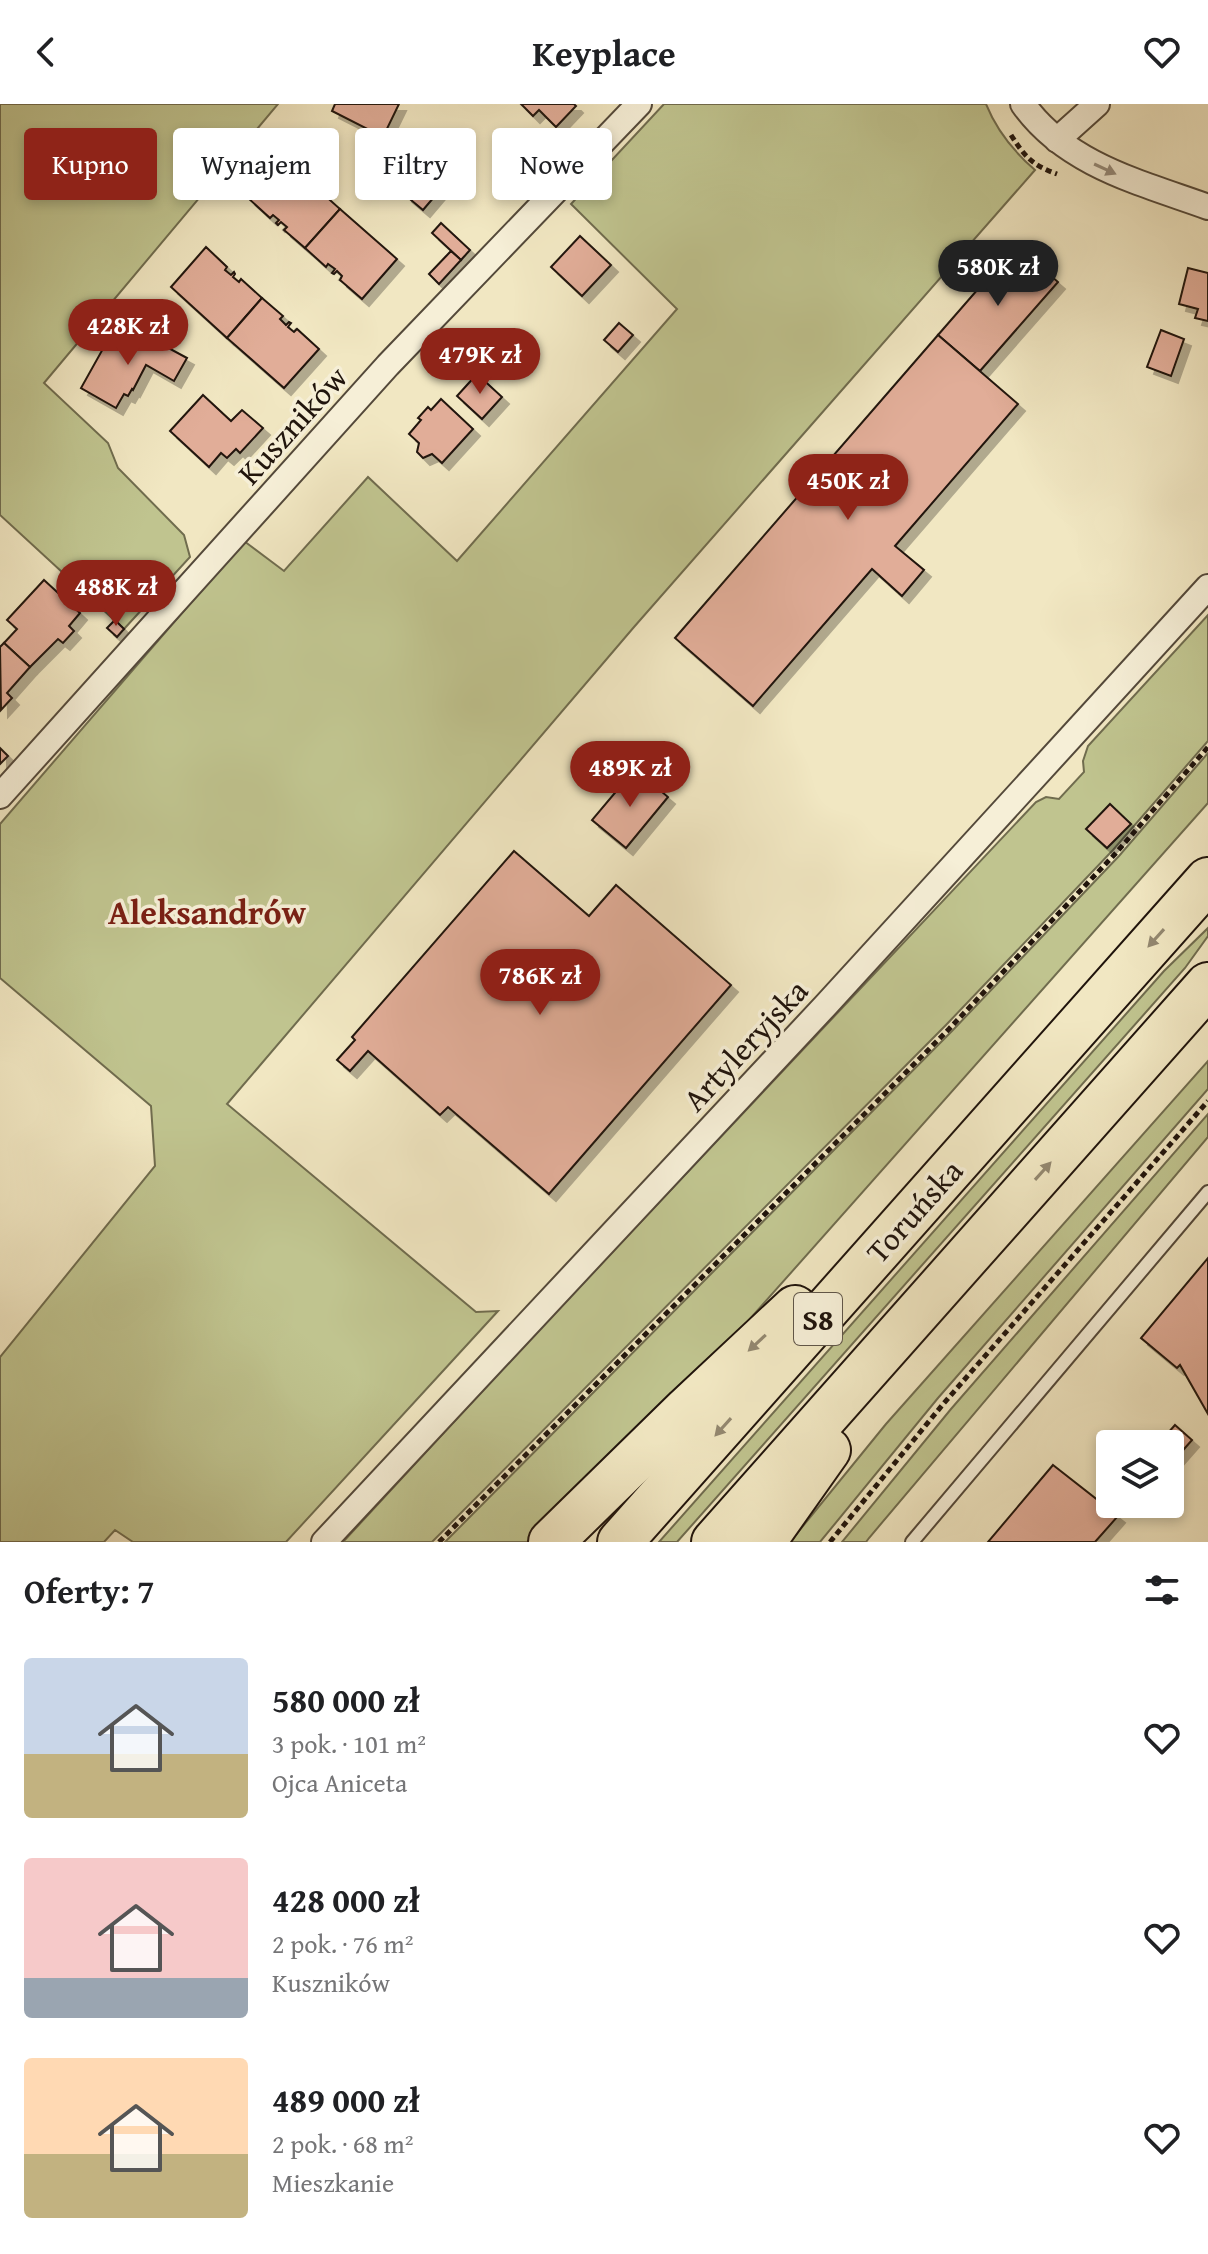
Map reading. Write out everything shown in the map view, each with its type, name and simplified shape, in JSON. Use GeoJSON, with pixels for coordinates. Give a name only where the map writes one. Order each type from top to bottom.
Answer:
{"type":"FeatureCollection","features":[{"type":"Feature","properties":{"kind":"highway","name":"Toruńska"},"geometry":{"type":"LineString","coordinates":[[620,1542],[1208,880]]}},
{"type":"Feature","properties":{"kind":"highway","name":"S8"},"geometry":{"type":"LineString","coordinates":[[714,1542],[1208,985]]}},
{"type":"Feature","properties":{"kind":"highway"},"geometry":{"type":"LineString","coordinates":[[551,1542],[753,1346],[904,1208],[1016,1096]]}},
{"type":"Feature","properties":{"kind":"highway"},"geometry":{"type":"LineString","coordinates":[[763,1542],[914,1330],[991,1230]]}},
{"type":"Feature","properties":{"kind":"street","name":"Kuszników"},"geometry":{"type":"LineString","coordinates":[[0,796],[388,365],[639,104]]}},
{"type":"Feature","properties":{"kind":"street"},"geometry":{"type":"LineString","coordinates":[[1023,104],[1057,140],[1076,154],[1106,170],[1208,207]]}},
{"type":"Feature","properties":{"kind":"street"},"geometry":{"type":"LineString","coordinates":[[1057,140],[1097,104]]}},
{"type":"Feature","properties":{"kind":"street","name":"Artyleryjska"},"geometry":{"type":"LineString","coordinates":[[324,1542],[837,993],[1208,587]]}},
{"type":"Feature","properties":{"kind":"lane"},"geometry":{"type":"LineString","coordinates":[[912,1542],[1208,1192]]}},
{"type":"Feature","properties":{"kind":"path"},"geometry":{"type":"LineString","coordinates":[[439,1542],[949,1029],[1116,853],[1208,747]]}},
{"type":"Feature","properties":{"kind":"path"},"geometry":{"type":"LineString","coordinates":[[830,1542],[972,1370],[1208,1101]]}},
{"type":"Feature","properties":{"kind":"green space"},"geometry":{"type":"Polygon","coordinates":[[[0,104],[278,104],[258,128],[173,128],[173,200],[197,200],[44,383],[108,443],[118,468],[184,535],[190,557],[124,629],[0,515],[0,104]]]}},
{"type":"Feature","properties":{"kind":"green space"},"geometry":{"type":"Polygon","coordinates":[[[664,104],[986,104],[1006,140],[1035,170],[634,627],[227,1104],[476,1312],[498,1311],[286,1542],[133,1542],[115,1530],[104,1542],[0,1542],[0,1357],[155,1166],[151,1106],[0,978],[0,824],[244,541],[284,571],[368,477],[457,561],[677,309],[571,204],[575,200],[612,200],[612,160],[664,104]]]}},
{"type":"Feature","properties":{"kind":"green space"},"geometry":{"type":"Polygon","coordinates":[[[1208,615],[1208,741],[1113,850],[946,1025],[432,1542],[343,1542],[1036,802],[1046,797],[1059,799],[1084,772],[1083,761],[1088,746],[1208,615]]]}},
{"type":"Feature","properties":{"kind":"green space"},"geometry":{"type":"Polygon","coordinates":[[[1208,753],[1208,803],[741,1329],[527,1542],[445,1542],[952,1031],[1119,856],[1208,753]]]}},
{"type":"Feature","properties":{"kind":"green space"},"geometry":{"type":"Polygon","coordinates":[[[1208,928],[1208,936],[1185,968],[677,1542],[659,1542],[1164,971],[1208,928]]]}},
{"type":"Feature","properties":{"kind":"green space"},"geometry":{"type":"Polygon","coordinates":[[[1208,1061],[1208,1089],[938,1398],[820,1542],[790,1542],[886,1424],[1208,1061]]]}},
{"type":"Feature","properties":{"kind":"green space"},"geometry":{"type":"Polygon","coordinates":[[[1208,1114],[1208,1137],[866,1542],[842,1542],[951,1409],[1208,1114]]]}},
{"type":"Feature","properties":{"kind":"building"},"geometry":{"type":"Polygon","coordinates":[[[335,104],[399,104],[387,128],[365,128],[332,111],[335,104]]]}},
{"type":"Feature","properties":{"kind":"building"},"geometry":{"type":"Polygon","coordinates":[[[521,104],[576,106],[556,127],[539,110],[533,116],[521,104]]]}},
{"type":"Feature","properties":{"kind":"building"},"geometry":{"type":"Polygon","coordinates":[[[250,200],[330,200],[340,209],[305,248],[284,230],[287,227],[281,222],[276,223],[279,220],[273,215],[270,218],[250,200]]]}},
{"type":"Feature","properties":{"kind":"building"},"geometry":{"type":"Polygon","coordinates":[[[411,200],[432,200],[423,210],[411,200]]]}},
{"type":"Feature","properties":{"kind":"building"},"geometry":{"type":"Polygon","coordinates":[[[340,209],[397,259],[362,299],[340,280],[342,276],[337,271],[332,273],[335,269],[328,264],[326,267],[305,248],[340,209]]]}},
{"type":"Feature","properties":{"kind":"building"},"geometry":{"type":"Polygon","coordinates":[[[441,223],[470,250],[461,260],[432,233],[441,223]]]}},
{"type":"Feature","properties":{"kind":"building"},"geometry":{"type":"Polygon","coordinates":[[[580,236],[611,265],[582,296],[551,267],[580,236]]]}},
{"type":"Feature","properties":{"kind":"building"},"geometry":{"type":"Polygon","coordinates":[[[1019,242],[1031,253],[1028,256],[1058,282],[980,371],[938,335],[1019,242]]]}},
{"type":"Feature","properties":{"kind":"building"},"geometry":{"type":"Polygon","coordinates":[[[206,247],[227,267],[225,270],[231,275],[234,272],[233,277],[239,282],[241,279],[262,298],[227,338],[171,287],[206,247]]]}},
{"type":"Feature","properties":{"kind":"building"},"geometry":{"type":"Polygon","coordinates":[[[451,251],[461,260],[439,284],[429,274],[451,251]]]}},
{"type":"Feature","properties":{"kind":"building"},"geometry":{"type":"Polygon","coordinates":[[[1188,268],[1208,273],[1208,321],[1195,318],[1198,309],[1179,304],[1188,268]]]}},
{"type":"Feature","properties":{"kind":"building"},"geometry":{"type":"Polygon","coordinates":[[[262,298],[283,316],[280,319],[286,325],[291,323],[288,327],[294,332],[297,329],[319,349],[284,388],[227,338],[262,298]]]}},
{"type":"Feature","properties":{"kind":"building"},"geometry":{"type":"Polygon","coordinates":[[[619,323],[633,335],[618,352],[604,340],[619,323]]]}},
{"type":"Feature","properties":{"kind":"building"},"geometry":{"type":"Polygon","coordinates":[[[114,329],[147,348],[152,339],[187,358],[174,381],[146,365],[133,390],[128,396],[124,394],[116,408],[81,388],[114,329]]]}},
{"type":"Feature","properties":{"kind":"building"},"geometry":{"type":"Polygon","coordinates":[[[1161,330],[1184,339],[1171,376],[1147,367],[1161,330]]]}},
{"type":"Feature","properties":{"kind":"building"},"geometry":{"type":"Polygon","coordinates":[[[938,335],[1018,404],[895,546],[924,570],[902,596],[872,569],[753,706],[675,638],[938,335]]]}},
{"type":"Feature","properties":{"kind":"building"},"geometry":{"type":"Polygon","coordinates":[[[477,374],[502,397],[482,419],[457,396],[477,374]]]}},
{"type":"Feature","properties":{"kind":"building"},"geometry":{"type":"Polygon","coordinates":[[[203,395],[231,421],[242,410],[263,428],[240,453],[236,449],[227,458],[221,453],[209,467],[170,431],[203,395]]]}},
{"type":"Feature","properties":{"kind":"building"},"geometry":{"type":"Polygon","coordinates":[[[441,399],[473,429],[442,463],[432,454],[423,458],[417,452],[419,443],[409,434],[428,407],[431,410],[441,399]]]}},
{"type":"Feature","properties":{"kind":"building"},"geometry":{"type":"Polygon","coordinates":[[[44,580],[80,613],[69,626],[74,631],[63,643],[58,639],[30,667],[4,643],[17,629],[7,620],[44,580]]]}},
{"type":"Feature","properties":{"kind":"building"},"geometry":{"type":"Polygon","coordinates":[[[115,620],[124,629],[117,637],[107,628],[115,620]]]}},
{"type":"Feature","properties":{"kind":"building"},"geometry":{"type":"Polygon","coordinates":[[[4,643],[30,667],[7,693],[12,698],[1,710],[0,647],[4,643]]]}},
{"type":"Feature","properties":{"kind":"building"},"geometry":{"type":"Polygon","coordinates":[[[0,748],[8,756],[0,764],[0,748]]]}},
{"type":"Feature","properties":{"kind":"building"},"geometry":{"type":"Polygon","coordinates":[[[635,769],[668,797],[626,848],[592,820],[635,769]]]}},
{"type":"Feature","properties":{"kind":"building"},"geometry":{"type":"Polygon","coordinates":[[[1110,804],[1131,824],[1107,848],[1086,829],[1110,804]]]}},
{"type":"Feature","properties":{"kind":"building"},"geometry":{"type":"Polygon","coordinates":[[[514,851],[589,916],[616,885],[731,985],[549,1194],[448,1107],[440,1115],[368,1051],[350,1071],[337,1060],[355,1040],[352,1037],[514,851]]]}},
{"type":"Feature","properties":{"kind":"building"},"geometry":{"type":"Polygon","coordinates":[[[1208,1258],[1208,1414],[1180,1365],[1177,1368],[1141,1338],[1208,1258]]]}},
{"type":"Feature","properties":{"kind":"building"},"geometry":{"type":"Polygon","coordinates":[[[1184,1433],[1192,1440],[1184,1449],[1184,1433]]]}},
{"type":"Feature","properties":{"kind":"building"},"geometry":{"type":"Polygon","coordinates":[[[1053,1465],[1096,1499],[1096,1518],[1116,1518],[1095,1542],[988,1542],[1053,1465]]]}},
{"type":"Feature","properties":{"kind":"district","name":"Aleksandrów"},"geometry":{"type":"Point","coordinates":[207,911]}}]}
